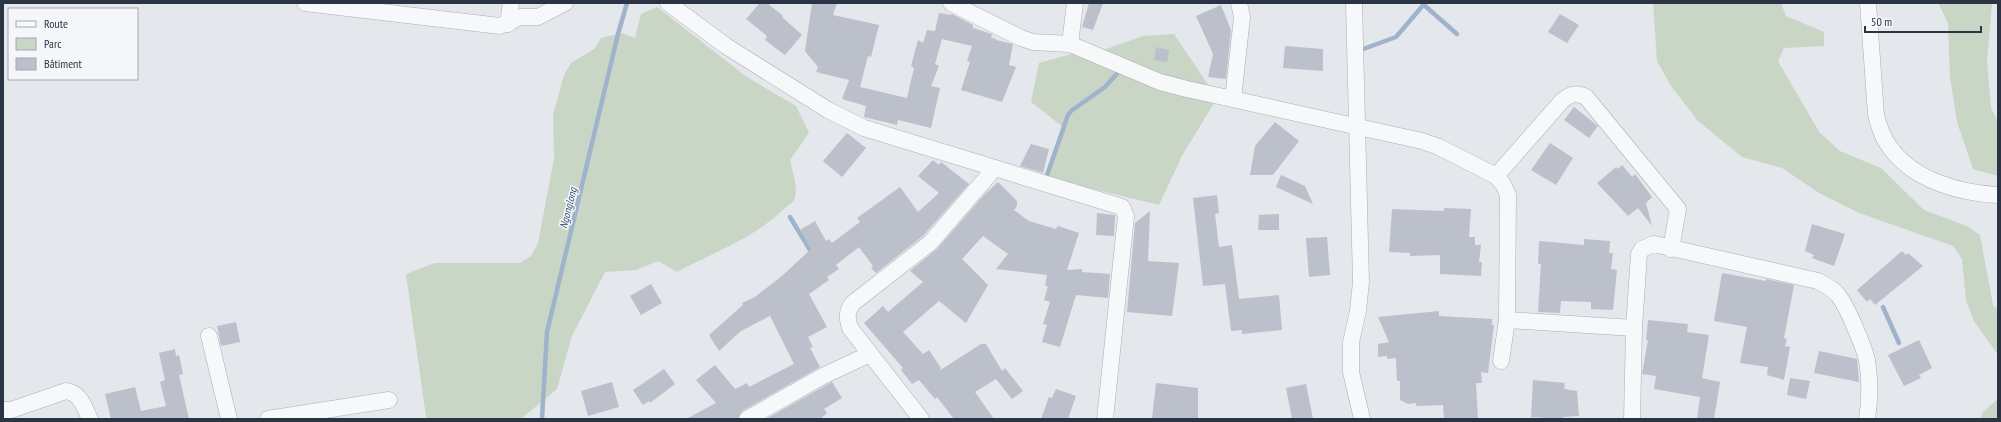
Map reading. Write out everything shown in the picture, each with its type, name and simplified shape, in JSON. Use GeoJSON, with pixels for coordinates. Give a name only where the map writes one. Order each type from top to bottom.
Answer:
{"type":"FeatureCollection","features":[{"type":"Feature","properties":{"kind":"street"},"geometry":{"type":"LineString","coordinates":[[305,3],[500,26],[508,24],[521,17],[538,17],[565,3]]}},
{"type":"Feature","properties":{"kind":"street"},"geometry":{"type":"LineString","coordinates":[[508,24],[511,3]]}},
{"type":"Feature","properties":{"kind":"street"},"geometry":{"type":"LineString","coordinates":[[668,3],[726,46],[828,110],[858,125],[994,169],[1117,205],[1125,212],[1126,216],[1106,419]]}},
{"type":"Feature","properties":{"kind":"street"},"geometry":{"type":"LineString","coordinates":[[951,3],[1021,38],[1033,42],[1070,44],[1160,82],[1439,147],[1484,168],[1496,176],[1503,184],[1508,195],[1507,320],[1501,361]]}},
{"type":"Feature","properties":{"kind":"street"},"geometry":{"type":"LineString","coordinates":[[1070,44],[1075,3]]}},
{"type":"Feature","properties":{"kind":"street"},"geometry":{"type":"LineString","coordinates":[[1233,99],[1242,17],[1239,3]]}},
{"type":"Feature","properties":{"kind":"street"},"geometry":{"type":"LineString","coordinates":[[1354,3],[1361,282],[1358,311],[1351,342],[1351,372],[1362,419]]}},
{"type":"Feature","properties":{"kind":"street"},"geometry":{"type":"LineString","coordinates":[[1868,3],[1876,115],[1881,132],[1888,146],[1899,159],[1930,179],[1950,188],[1998,196]]}},
{"type":"Feature","properties":{"kind":"street"},"geometry":{"type":"LineString","coordinates":[[1496,176],[1562,101],[1570,94],[1586,96],[1678,209],[1671,249]]}},
{"type":"Feature","properties":{"kind":"street"},"geometry":{"type":"LineString","coordinates":[[921,419],[850,328],[847,318],[848,310],[853,303],[930,243],[994,169]]}},
{"type":"Feature","properties":{"kind":"street"},"geometry":{"type":"LineString","coordinates":[[1632,419],[1634,328],[1639,254],[1642,249],[1654,244],[1818,281],[1830,287],[1838,295],[1845,306],[1867,359],[1869,396],[1867,419]]}},
{"type":"Feature","properties":{"kind":"street"},"geometry":{"type":"LineString","coordinates":[[1507,320],[1634,328]]}},
{"type":"Feature","properties":{"kind":"street"},"geometry":{"type":"LineString","coordinates":[[210,336],[229,419]]}},
{"type":"Feature","properties":{"kind":"street"},"geometry":{"type":"LineString","coordinates":[[747,419],[823,376],[870,354]]}},
{"type":"Feature","properties":{"kind":"street"},"geometry":{"type":"LineString","coordinates":[[3,410],[12,410],[66,391],[72,392],[80,397],[90,419]]}},
{"type":"Feature","properties":{"kind":"street"},"geometry":{"type":"LineString","coordinates":[[268,419],[389,400]]}},
{"type":"Feature","properties":{"kind":"green space"},"geometry":{"type":"Polygon","coordinates":[[[1653,3],[1781,3],[1786,16],[1824,32],[1824,46],[1784,48],[1778,61],[1819,132],[1840,151],[1881,168],[1924,210],[1967,226],[1980,235],[1993,305],[1998,310],[1998,355],[1974,321],[1966,300],[1962,259],[1953,246],[1859,213],[1819,193],[1782,168],[1742,157],[1698,121],[1671,86],[1657,61],[1653,3]]]}},
{"type":"Feature","properties":{"kind":"green space"},"geometry":{"type":"Polygon","coordinates":[[[1938,3],[1992,3],[1987,61],[1991,108],[1998,121],[1998,176],[1973,169],[1957,122],[1950,77],[1948,23],[1938,3]]]}},
{"type":"Feature","properties":{"kind":"green space"},"geometry":{"type":"Polygon","coordinates":[[[657,7],[747,77],[796,106],[809,133],[790,160],[796,190],[794,200],[761,228],[734,244],[677,272],[658,261],[636,270],[605,272],[572,336],[557,389],[521,419],[430,419],[426,417],[406,274],[435,263],[520,263],[531,256],[538,243],[554,159],[553,115],[564,75],[571,63],[594,49],[601,38],[622,33],[635,38],[641,14],[657,7]]]}},
{"type":"Feature","properties":{"kind":"green space"},"geometry":{"type":"Polygon","coordinates":[[[1174,34],[1217,98],[1182,156],[1159,205],[1048,178],[1063,127],[1031,102],[1039,63],[1075,53],[1092,54],[1143,36],[1174,34]]]}},
{"type":"Feature","properties":{"kind":"green space"},"geometry":{"type":"Polygon","coordinates":[[[1998,399],[1998,419],[1980,419],[1983,412],[1998,399]]]}},
{"type":"Feature","properties":{"kind":"building"},"geometry":{"type":"Polygon","coordinates":[[[760,3],[767,3],[783,16],[782,17],[802,35],[785,55],[765,40],[767,36],[746,19],[760,3]]]}},
{"type":"Feature","properties":{"kind":"building"},"geometry":{"type":"Polygon","coordinates":[[[812,3],[837,3],[833,15],[879,25],[871,57],[868,56],[860,87],[907,98],[914,68],[911,66],[918,40],[923,43],[927,30],[935,31],[939,13],[952,14],[973,25],[973,28],[992,34],[991,38],[1013,44],[1009,65],[1016,67],[1002,102],[961,90],[970,62],[967,61],[972,46],[942,39],[935,64],[939,66],[931,86],[940,88],[931,128],[898,120],[897,125],[864,117],[866,106],[842,99],[849,80],[816,72],[818,67],[805,51],[812,3]]]}},
{"type":"Feature","properties":{"kind":"building"},"geometry":{"type":"Polygon","coordinates":[[[1089,3],[1103,3],[1093,30],[1082,27],[1089,3]]]}},
{"type":"Feature","properties":{"kind":"building"},"geometry":{"type":"Polygon","coordinates":[[[1221,5],[1231,30],[1226,79],[1208,77],[1213,54],[1196,16],[1221,5]]]}},
{"type":"Feature","properties":{"kind":"building"},"geometry":{"type":"Polygon","coordinates":[[[1560,14],[1579,25],[1567,43],[1548,32],[1560,14]]]}},
{"type":"Feature","properties":{"kind":"building"},"geometry":{"type":"Polygon","coordinates":[[[1285,46],[1323,49],[1323,71],[1283,68],[1285,46]]]}},
{"type":"Feature","properties":{"kind":"building"},"geometry":{"type":"Polygon","coordinates":[[[1156,47],[1169,50],[1167,62],[1154,60],[1156,47]]]}},
{"type":"Feature","properties":{"kind":"building"},"geometry":{"type":"Polygon","coordinates":[[[1574,107],[1598,126],[1589,138],[1564,120],[1574,107]]]}},
{"type":"Feature","properties":{"kind":"building"},"geometry":{"type":"Polygon","coordinates":[[[1275,122],[1299,141],[1273,175],[1250,175],[1255,146],[1275,122]]]}},
{"type":"Feature","properties":{"kind":"building"},"geometry":{"type":"Polygon","coordinates":[[[847,133],[866,148],[842,177],[823,161],[847,133]]]}},
{"type":"Feature","properties":{"kind":"building"},"geometry":{"type":"Polygon","coordinates":[[[1550,143],[1573,158],[1556,185],[1531,170],[1550,143]]]}},
{"type":"Feature","properties":{"kind":"building"},"geometry":{"type":"Polygon","coordinates":[[[1031,144],[1049,149],[1043,173],[1020,166],[1031,144]]]}},
{"type":"Feature","properties":{"kind":"building"},"geometry":{"type":"Polygon","coordinates":[[[933,160],[939,165],[941,162],[969,184],[923,236],[876,273],[871,268],[873,266],[859,247],[836,265],[839,269],[827,277],[829,280],[809,294],[827,327],[808,337],[813,347],[810,348],[820,367],[742,411],[738,419],[686,419],[716,403],[696,380],[715,365],[735,389],[747,383],[749,387],[794,364],[770,316],[741,331],[719,351],[709,335],[743,305],[742,303],[755,297],[783,275],[811,249],[800,230],[815,221],[826,241],[829,239],[832,243],[860,222],[857,218],[900,187],[918,212],[939,193],[918,176],[933,160]]]}},
{"type":"Feature","properties":{"kind":"building"},"geometry":{"type":"Polygon","coordinates":[[[1622,165],[1632,177],[1635,174],[1652,197],[1646,203],[1652,226],[1638,208],[1628,216],[1597,183],[1616,167],[1618,169],[1622,165]]]}},
{"type":"Feature","properties":{"kind":"building"},"geometry":{"type":"Polygon","coordinates":[[[1281,175],[1305,186],[1313,204],[1276,187],[1281,175]]]}},
{"type":"Feature","properties":{"kind":"building"},"geometry":{"type":"Polygon","coordinates":[[[998,182],[1017,201],[1017,206],[1014,210],[1029,221],[1056,229],[1058,226],[1079,233],[1067,270],[1082,269],[1082,272],[1110,274],[1108,298],[1076,295],[1060,347],[1042,342],[1047,325],[1043,324],[1050,302],[1044,300],[1048,286],[1045,286],[1047,275],[996,269],[1008,254],[983,236],[962,259],[988,285],[966,323],[939,301],[903,332],[923,354],[929,350],[941,368],[939,371],[981,344],[986,344],[1002,371],[1005,368],[1023,391],[1012,399],[996,379],[975,392],[994,419],[954,419],[937,397],[935,399],[919,380],[912,384],[901,370],[903,368],[864,323],[883,306],[888,312],[923,282],[910,271],[937,249],[983,196],[998,182]]]}},
{"type":"Feature","properties":{"kind":"building"},"geometry":{"type":"Polygon","coordinates":[[[1217,195],[1219,213],[1215,214],[1219,247],[1232,245],[1239,299],[1279,295],[1282,330],[1242,334],[1242,330],[1231,331],[1225,284],[1203,286],[1193,198],[1217,195]]]}},
{"type":"Feature","properties":{"kind":"building"},"geometry":{"type":"Polygon","coordinates":[[[1444,208],[1471,209],[1469,237],[1475,237],[1475,245],[1481,245],[1479,262],[1482,262],[1481,276],[1440,274],[1440,255],[1410,256],[1410,253],[1389,252],[1392,209],[1444,211],[1444,208]]]}},
{"type":"Feature","properties":{"kind":"building"},"geometry":{"type":"Polygon","coordinates":[[[1150,211],[1148,261],[1179,263],[1172,316],[1127,312],[1135,223],[1150,211]]]}},
{"type":"Feature","properties":{"kind":"building"},"geometry":{"type":"Polygon","coordinates":[[[1097,213],[1115,215],[1114,236],[1096,235],[1097,213]]]}},
{"type":"Feature","properties":{"kind":"building"},"geometry":{"type":"Polygon","coordinates":[[[1279,214],[1279,230],[1258,230],[1259,215],[1279,214]]]}},
{"type":"Feature","properties":{"kind":"building"},"geometry":{"type":"Polygon","coordinates":[[[1812,224],[1845,234],[1834,266],[1812,258],[1814,255],[1805,251],[1812,224]]]}},
{"type":"Feature","properties":{"kind":"building"},"geometry":{"type":"Polygon","coordinates":[[[1327,237],[1330,275],[1309,277],[1306,238],[1327,237]]]}},
{"type":"Feature","properties":{"kind":"building"},"geometry":{"type":"Polygon","coordinates":[[[1584,239],[1610,241],[1609,253],[1613,253],[1611,269],[1617,270],[1613,310],[1591,309],[1591,302],[1561,301],[1560,313],[1538,312],[1541,264],[1538,264],[1539,241],[1584,245],[1584,239]]]}},
{"type":"Feature","properties":{"kind":"building"},"geometry":{"type":"Polygon","coordinates":[[[1902,251],[1906,255],[1908,253],[1923,266],[1875,305],[1870,299],[1867,302],[1857,290],[1902,251]]]}},
{"type":"Feature","properties":{"kind":"building"},"geometry":{"type":"Polygon","coordinates":[[[1722,273],[1766,281],[1766,279],[1794,285],[1784,338],[1787,339],[1785,346],[1790,347],[1784,380],[1767,375],[1768,367],[1740,363],[1747,327],[1714,321],[1722,273]]]}},
{"type":"Feature","properties":{"kind":"building"},"geometry":{"type":"Polygon","coordinates":[[[651,284],[662,303],[641,315],[630,296],[651,284]]]}},
{"type":"Feature","properties":{"kind":"building"},"geometry":{"type":"Polygon","coordinates":[[[1439,311],[1439,316],[1492,319],[1492,325],[1494,325],[1488,373],[1481,372],[1482,383],[1476,383],[1478,419],[1444,419],[1443,405],[1416,406],[1416,403],[1408,404],[1400,400],[1400,381],[1397,381],[1396,358],[1387,359],[1387,356],[1378,357],[1378,344],[1389,342],[1378,317],[1439,311]]]}},
{"type":"Feature","properties":{"kind":"building"},"geometry":{"type":"Polygon","coordinates":[[[1648,320],[1688,324],[1687,332],[1709,335],[1702,378],[1720,382],[1714,419],[1697,419],[1700,397],[1654,389],[1656,376],[1642,374],[1648,340],[1646,340],[1648,320]]]}},
{"type":"Feature","properties":{"kind":"building"},"geometry":{"type":"Polygon","coordinates":[[[236,322],[240,342],[221,346],[217,326],[236,322]]]}},
{"type":"Feature","properties":{"kind":"building"},"geometry":{"type":"Polygon","coordinates":[[[1919,340],[1932,368],[1919,375],[1921,378],[1904,386],[1888,355],[1919,340]]]}},
{"type":"Feature","properties":{"kind":"building"},"geometry":{"type":"Polygon","coordinates":[[[175,349],[176,356],[179,355],[183,374],[179,375],[189,419],[111,419],[105,394],[135,387],[141,411],[166,406],[160,382],[165,380],[159,353],[175,349]]]}},
{"type":"Feature","properties":{"kind":"building"},"geometry":{"type":"Polygon","coordinates":[[[1819,351],[1857,359],[1859,382],[1814,373],[1819,351]]]}},
{"type":"Feature","properties":{"kind":"building"},"geometry":{"type":"Polygon","coordinates":[[[664,369],[675,384],[650,403],[649,401],[643,405],[633,390],[664,369]]]}},
{"type":"Feature","properties":{"kind":"building"},"geometry":{"type":"Polygon","coordinates":[[[1790,378],[1810,381],[1806,399],[1787,395],[1790,378]]]}},
{"type":"Feature","properties":{"kind":"building"},"geometry":{"type":"Polygon","coordinates":[[[1533,380],[1565,383],[1564,389],[1577,391],[1579,416],[1563,417],[1563,419],[1531,417],[1533,380]]]}},
{"type":"Feature","properties":{"kind":"building"},"geometry":{"type":"Polygon","coordinates":[[[612,382],[619,407],[588,416],[581,391],[612,382]]]}},
{"type":"Feature","properties":{"kind":"building"},"geometry":{"type":"Polygon","coordinates":[[[832,382],[842,398],[824,409],[827,413],[820,419],[766,419],[832,382]]]}},
{"type":"Feature","properties":{"kind":"building"},"geometry":{"type":"Polygon","coordinates":[[[1156,383],[1198,388],[1198,419],[1152,419],[1156,383]]]}},
{"type":"Feature","properties":{"kind":"building"},"geometry":{"type":"Polygon","coordinates":[[[1306,384],[1313,419],[1292,419],[1286,388],[1306,384]]]}},
{"type":"Feature","properties":{"kind":"building"},"geometry":{"type":"Polygon","coordinates":[[[1056,389],[1076,396],[1068,419],[1041,419],[1049,397],[1052,398],[1056,389]]]}},
{"type":"Feature","properties":{"kind":"waterway","name":"Ngonglong"},"geometry":{"type":"LineString","coordinates":[[542,419],[547,332],[618,34],[627,3]]}},
{"type":"Feature","properties":{"kind":"waterway"},"geometry":{"type":"LineString","coordinates":[[1358,51],[1396,37],[1425,3]]}},
{"type":"Feature","properties":{"kind":"waterway"},"geometry":{"type":"LineString","coordinates":[[1424,5],[1457,34]]}},
{"type":"Feature","properties":{"kind":"waterway"},"geometry":{"type":"LineString","coordinates":[[1045,181],[1068,115],[1071,111],[1105,87],[1121,69]]}},
{"type":"Feature","properties":{"kind":"waterway"},"geometry":{"type":"LineString","coordinates":[[790,217],[810,250]]}},
{"type":"Feature","properties":{"kind":"waterway"},"geometry":{"type":"LineString","coordinates":[[1883,307],[1899,343]]}}]}
